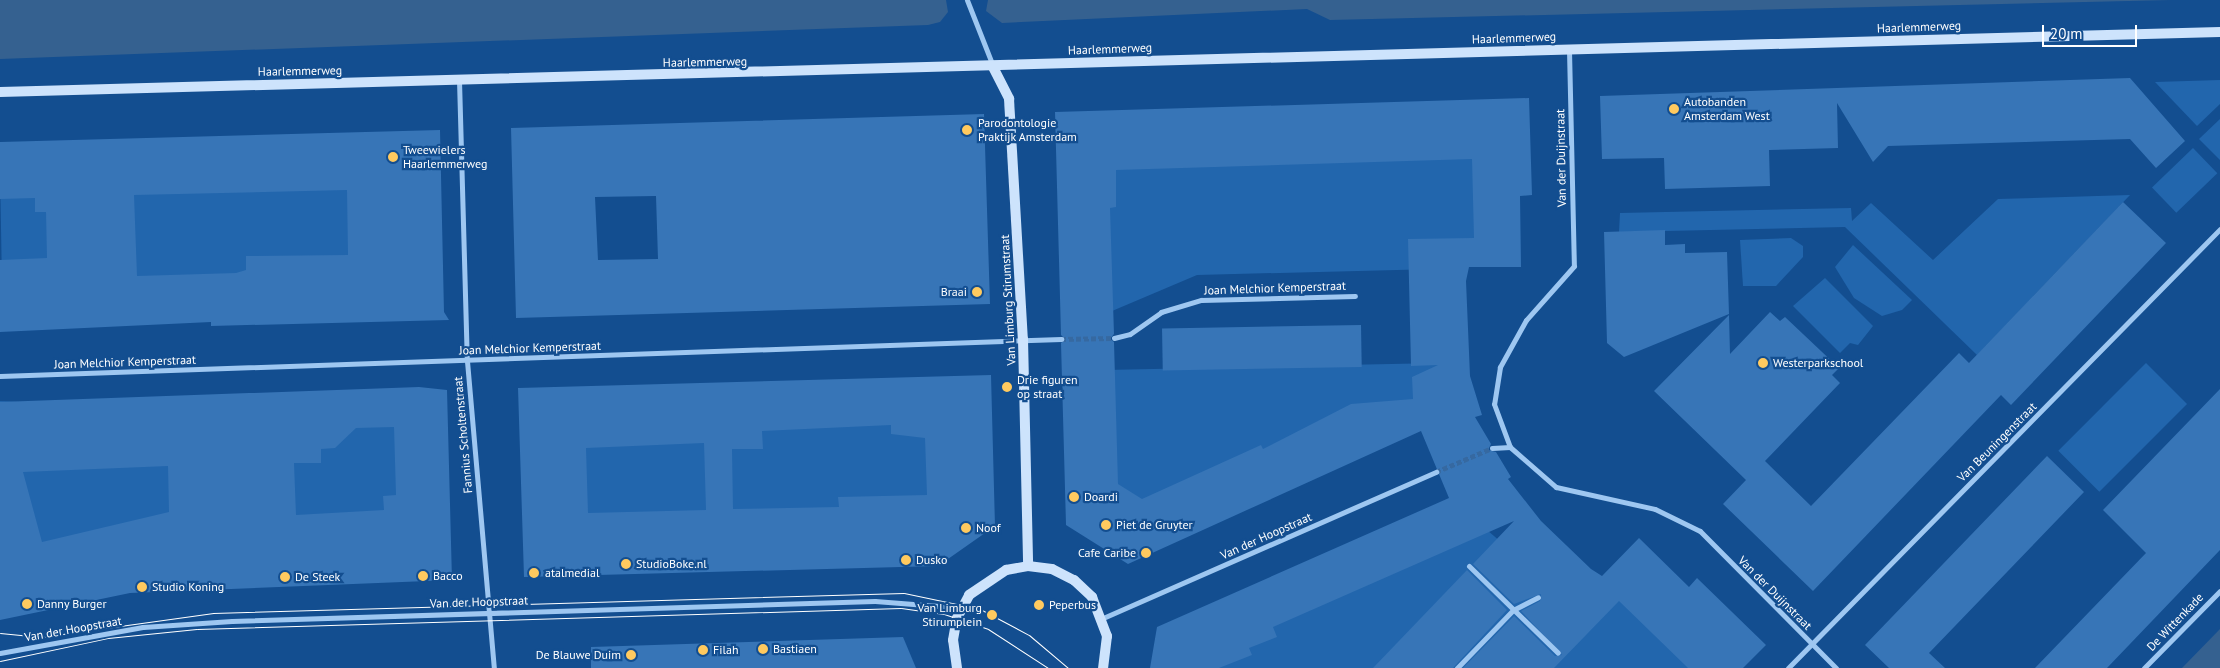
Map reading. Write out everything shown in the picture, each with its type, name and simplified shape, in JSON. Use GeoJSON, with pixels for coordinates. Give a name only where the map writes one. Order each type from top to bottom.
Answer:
{"type":"FeatureCollection","features":[{"type":"Feature","properties":{"kind":"main road","name":"Haarlemmerweg"},"geometry":{"type":"LineString","coordinates":[[0,92],[2220,32]]}},
{"type":"Feature","properties":{"kind":"main road","name":"Van Limburg Stirumstraat"},"geometry":{"type":"LineString","coordinates":[[993,66],[1009,99],[1023,339],[1028,566]]}},
{"type":"Feature","properties":{"kind":"main road"},"geometry":{"type":"LineString","coordinates":[[957,668],[953,640],[959,612],[986,580],[1028,566],[1052,570],[1074,580],[1092,597],[1103,618],[1107,636],[1103,668]]}},
{"type":"Feature","properties":{"kind":"street"},"geometry":{"type":"LineString","coordinates":[[967,2],[993,66]]}},
{"type":"Feature","properties":{"kind":"street","name":"Van der Duijnstraat"},"geometry":{"type":"LineString","coordinates":[[1569,49],[1574,266],[1526,320],[1500,367],[1494,404],[1510,447],[1556,487],[1655,509],[1700,531],[1836,668]]}},
{"type":"Feature","properties":{"kind":"street","name":"Fannius Scholtenstraat"},"geometry":{"type":"LineString","coordinates":[[459,80],[467,361],[494,668]]}},
{"type":"Feature","properties":{"kind":"street","name":"Van Beuningenstraat"},"geometry":{"type":"LineString","coordinates":[[1788,668],[2220,229]]}},
{"type":"Feature","properties":{"kind":"street","name":"Joan Melchior Kemperstraat"},"geometry":{"type":"LineString","coordinates":[[1114,338],[1130,334],[1161,312],[1201,300],[1355,296]]}},
{"type":"Feature","properties":{"kind":"street","name":"Joan Melchior Kemperstraat"},"geometry":{"type":"LineString","coordinates":[[0,376],[1061,339]]}},
{"type":"Feature","properties":{"kind":"street"},"geometry":{"type":"LineString","coordinates":[[1492,448],[1510,447]]}},
{"type":"Feature","properties":{"kind":"street","name":"Van der Hoopstraat"},"geometry":{"type":"LineString","coordinates":[[1103,618],[1436,472]]}},
{"type":"Feature","properties":{"kind":"street"},"geometry":{"type":"LineString","coordinates":[[1469,566],[1558,653]]}},
{"type":"Feature","properties":{"kind":"street","name":"De Wittenkade"},"geometry":{"type":"LineString","coordinates":[[2144,668],[2220,591]]}},
{"type":"Feature","properties":{"kind":"street"},"geometry":{"type":"LineString","coordinates":[[1457,668],[1513,610],[1538,597]]}},
{"type":"Feature","properties":{"kind":"street","name":"Van der Hoopstraat"},"geometry":{"type":"LineString","coordinates":[[0,653],[160,625],[489,612],[876,601],[959,612]]}},
{"type":"Feature","properties":{"kind":"shaded area"},"geometry":{"type":"Polygon","coordinates":[[[0,0],[946,0],[948,12],[940,22],[928,25],[0,59],[0,0]]]}},
{"type":"Feature","properties":{"kind":"shaded area"},"geometry":{"type":"Polygon","coordinates":[[[988,0],[2171,0],[1330,20],[1307,9],[1002,23],[986,11],[988,0]]]}},
{"type":"Feature","properties":{"kind":"shaded area"},"geometry":{"type":"Polygon","coordinates":[[[2220,80],[2220,104],[2197,126],[2155,82],[2220,80]]]}},
{"type":"Feature","properties":{"kind":"shaded area"},"geometry":{"type":"Polygon","coordinates":[[[2220,119],[2220,160],[2199,139],[2220,119]]]}},
{"type":"Feature","properties":{"kind":"shaded area"},"geometry":{"type":"Polygon","coordinates":[[[1511,140],[1510,248],[1436,269],[1197,275],[1105,314],[1104,151],[1511,140]]]}},
{"type":"Feature","properties":{"kind":"shaded area"},"geometry":{"type":"Polygon","coordinates":[[[2193,148],[2217,173],[2176,213],[2152,188],[2193,148]]]}},
{"type":"Feature","properties":{"kind":"shaded area"},"geometry":{"type":"Polygon","coordinates":[[[413,166],[415,292],[2,299],[0,173],[413,166]]]}},
{"type":"Feature","properties":{"kind":"shaded area"},"geometry":{"type":"Polygon","coordinates":[[[2130,195],[1977,355],[1845,227],[1619,232],[1620,213],[1851,208],[1852,221],[1871,203],[1933,260],[1998,199],[2130,195]]]}},
{"type":"Feature","properties":{"kind":"shaded area"},"geometry":{"type":"Polygon","coordinates":[[[1791,238],[1803,246],[1803,257],[1776,286],[1743,286],[1740,240],[1791,238]]]}},
{"type":"Feature","properties":{"kind":"shaded area"},"geometry":{"type":"Polygon","coordinates":[[[1853,245],[1912,300],[1902,310],[1882,316],[1854,298],[1835,267],[1853,245]]]}},
{"type":"Feature","properties":{"kind":"shaded area"},"geometry":{"type":"Polygon","coordinates":[[[1825,278],[1873,326],[1858,345],[1850,343],[1840,353],[1793,306],[1825,278]]]}},
{"type":"Feature","properties":{"kind":"shaded area"},"geometry":{"type":"Polygon","coordinates":[[[1439,363],[1437,407],[1132,535],[1096,513],[1105,370],[1439,363]]]}},
{"type":"Feature","properties":{"kind":"shaded area"},"geometry":{"type":"Polygon","coordinates":[[[2146,363],[2187,404],[2099,492],[2058,451],[2146,363]]]}},
{"type":"Feature","properties":{"kind":"shaded area"},"geometry":{"type":"Polygon","coordinates":[[[0,401],[419,423],[411,569],[0,547],[0,401]]]}},
{"type":"Feature","properties":{"kind":"shaded area"},"geometry":{"type":"Polygon","coordinates":[[[968,421],[968,523],[562,552],[557,427],[968,421]]]}},
{"type":"Feature","properties":{"kind":"shaded area"},"geometry":{"type":"Polygon","coordinates":[[[1480,524],[1588,617],[1648,578],[1704,668],[1197,668],[1191,661],[1480,524]]]}},
{"type":"Feature","properties":{"kind":"shaded area"},"geometry":{"type":"Polygon","coordinates":[[[2220,629],[2220,668],[2182,668],[2220,629]]]}},
{"type":"Feature","properties":{"kind":"building"},"geometry":{"type":"Polygon","coordinates":[[[2130,78],[2185,141],[2156,168],[2130,139],[1888,146],[1873,162],[1837,103],[1838,148],[1769,150],[1770,186],[1665,189],[1664,158],[1602,159],[1600,96],[2130,78]]]}},
{"type":"Feature","properties":{"kind":"building"},"geometry":{"type":"Polygon","coordinates":[[[1529,98],[1532,195],[1520,196],[1521,267],[1469,267],[1466,281],[1470,376],[1482,415],[1475,417],[1491,444],[1488,450],[1496,452],[1511,477],[1508,479],[1541,521],[1591,569],[1602,576],[1639,538],[1689,587],[1697,578],[1766,645],[1743,668],[1688,668],[1619,601],[1554,668],[1463,668],[1514,616],[1555,656],[1562,655],[1521,611],[1540,601],[1541,594],[1514,604],[1473,564],[1514,521],[1273,627],[1277,637],[1249,648],[1252,655],[1219,668],[1150,668],[1157,627],[1449,498],[1421,431],[1128,564],[1066,525],[1061,343],[1065,339],[1061,335],[1055,112],[1529,98]],[[1472,159],[1116,170],[1116,207],[1110,208],[1114,334],[1110,339],[1114,342],[1118,484],[1142,499],[1261,445],[1263,449],[1351,404],[1413,399],[1412,377],[1438,365],[1411,366],[1408,239],[1474,238],[1472,159]]]}},
{"type":"Feature","properties":{"kind":"building"},"geometry":{"type":"Polygon","coordinates":[[[984,114],[990,304],[516,318],[511,128],[984,114]],[[656,196],[595,197],[598,260],[658,259],[656,196]]]}},
{"type":"Feature","properties":{"kind":"building"},"geometry":{"type":"Polygon","coordinates":[[[440,130],[444,312],[449,320],[211,326],[211,322],[0,332],[0,260],[47,258],[46,212],[35,212],[35,198],[0,199],[0,142],[440,130]],[[347,190],[134,195],[137,276],[236,273],[246,270],[246,256],[348,255],[347,190]]]}},
{"type":"Feature","properties":{"kind":"building"},"geometry":{"type":"Polygon","coordinates":[[[2123,202],[2166,243],[2011,405],[2001,395],[1813,591],[1723,504],[1746,480],[1654,391],[1729,315],[1730,354],[1770,312],[1780,321],[1785,317],[1839,368],[1832,375],[1840,383],[1765,461],[1811,506],[1959,353],[1969,363],[2123,202]]]}},
{"type":"Feature","properties":{"kind":"building"},"geometry":{"type":"Polygon","coordinates":[[[1665,230],[1665,245],[1685,244],[1685,253],[1727,252],[1729,314],[1624,357],[1607,343],[1604,232],[1665,230]]]}},
{"type":"Feature","properties":{"kind":"building"},"geometry":{"type":"Polygon","coordinates":[[[1361,325],[1362,367],[1163,370],[1162,328],[1361,325]]]}},
{"type":"Feature","properties":{"kind":"building"},"geometry":{"type":"Polygon","coordinates":[[[991,375],[995,526],[938,566],[524,577],[518,388],[991,375]],[[891,425],[762,431],[763,449],[732,449],[733,509],[839,507],[838,497],[927,495],[925,438],[891,434],[891,425]],[[704,443],[586,448],[588,513],[706,510],[704,443]]]}},
{"type":"Feature","properties":{"kind":"building"},"geometry":{"type":"Polygon","coordinates":[[[419,387],[447,390],[452,580],[130,593],[0,620],[0,402],[419,387]],[[394,427],[356,428],[335,448],[321,449],[321,463],[294,463],[296,515],[384,510],[383,496],[396,495],[394,427]],[[168,466],[23,472],[42,542],[169,512],[168,466]]]}},
{"type":"Feature","properties":{"kind":"building"},"geometry":{"type":"Polygon","coordinates":[[[2220,389],[2220,550],[2107,668],[2035,668],[2146,553],[2103,510],[2220,389]]]}},
{"type":"Feature","properties":{"kind":"building"},"geometry":{"type":"Polygon","coordinates":[[[2047,456],[2084,492],[1929,653],[1945,668],[1889,668],[1865,645],[2047,456]]]}},
{"type":"Feature","properties":{"kind":"building"},"geometry":{"type":"Polygon","coordinates":[[[1467,570],[1507,610],[1453,668],[1373,668],[1467,570]]]}},
{"type":"Feature","properties":{"kind":"building"},"geometry":{"type":"Polygon","coordinates":[[[903,637],[916,668],[591,668],[591,647],[903,637]]]}},
{"type":"Feature","properties":{"kind":"tunnel"},"geometry":{"type":"LineString","coordinates":[[1061,339],[1114,338]]}},
{"type":"Feature","properties":{"kind":"tunnel"},"geometry":{"type":"LineString","coordinates":[[1436,472],[1492,448]]}},
{"type":"Feature","properties":{"kind":"tram line"},"geometry":{"type":"LineString","coordinates":[[0,633],[41,637],[213,613],[904,593],[980,609],[1029,635],[1068,668]]}},
{"type":"Feature","properties":{"kind":"tram line"},"geometry":{"type":"LineString","coordinates":[[0,661],[108,638],[197,629],[901,608],[944,614],[988,629],[1048,668]]}},
{"type":"Feature","properties":{"kind":"place","name":"Autobanden Amsterdam West"},"geometry":{"type":"Point","coordinates":[1674,109]}},
{"type":"Feature","properties":{"kind":"place","name":"Parodontologie Praktijk Amsterdam"},"geometry":{"type":"Point","coordinates":[967,130]}},
{"type":"Feature","properties":{"kind":"place","name":"Tweewielers Haarlemmerweg"},"geometry":{"type":"Point","coordinates":[393,157]}},
{"type":"Feature","properties":{"kind":"place","name":"Braai"},"geometry":{"type":"Point","coordinates":[977,292]}},
{"type":"Feature","properties":{"kind":"place","name":"Westerparkschool"},"geometry":{"type":"Point","coordinates":[1763,363]}},
{"type":"Feature","properties":{"kind":"place","name":"Drie figuren op straat"},"geometry":{"type":"Point","coordinates":[1007,387]}},
{"type":"Feature","properties":{"kind":"place","name":"Doardi"},"geometry":{"type":"Point","coordinates":[1074,497]}},
{"type":"Feature","properties":{"kind":"place","name":"Piet de Gruyter"},"geometry":{"type":"Point","coordinates":[1106,525]}},
{"type":"Feature","properties":{"kind":"place","name":"Noof"},"geometry":{"type":"Point","coordinates":[966,528]}},
{"type":"Feature","properties":{"kind":"place","name":"Cafe Caribe"},"geometry":{"type":"Point","coordinates":[1146,553]}},
{"type":"Feature","properties":{"kind":"place","name":"Dusko"},"geometry":{"type":"Point","coordinates":[906,560]}},
{"type":"Feature","properties":{"kind":"place","name":"StudioBoke.nl"},"geometry":{"type":"Point","coordinates":[626,564]}},
{"type":"Feature","properties":{"kind":"place","name":"atalmedial"},"geometry":{"type":"Point","coordinates":[534,573]}},
{"type":"Feature","properties":{"kind":"place","name":"Bacco"},"geometry":{"type":"Point","coordinates":[423,576]}},
{"type":"Feature","properties":{"kind":"place","name":"De Steek"},"geometry":{"type":"Point","coordinates":[285,577]}},
{"type":"Feature","properties":{"kind":"place","name":"Studio Koning"},"geometry":{"type":"Point","coordinates":[142,587]}},
{"type":"Feature","properties":{"kind":"place","name":"Danny Burger"},"geometry":{"type":"Point","coordinates":[27,604]}},
{"type":"Feature","properties":{"kind":"place","name":"Peperbus"},"geometry":{"type":"Point","coordinates":[1039,605]}},
{"type":"Feature","properties":{"kind":"place","name":"Van Limburg Stirumplein"},"geometry":{"type":"Point","coordinates":[992,615]}},
{"type":"Feature","properties":{"kind":"place","name":"Bastiaen"},"geometry":{"type":"Point","coordinates":[763,649]}},
{"type":"Feature","properties":{"kind":"place","name":"Filah"},"geometry":{"type":"Point","coordinates":[703,650]}},
{"type":"Feature","properties":{"kind":"place","name":"De Blauwe Duim"},"geometry":{"type":"Point","coordinates":[631,655]}}]}
